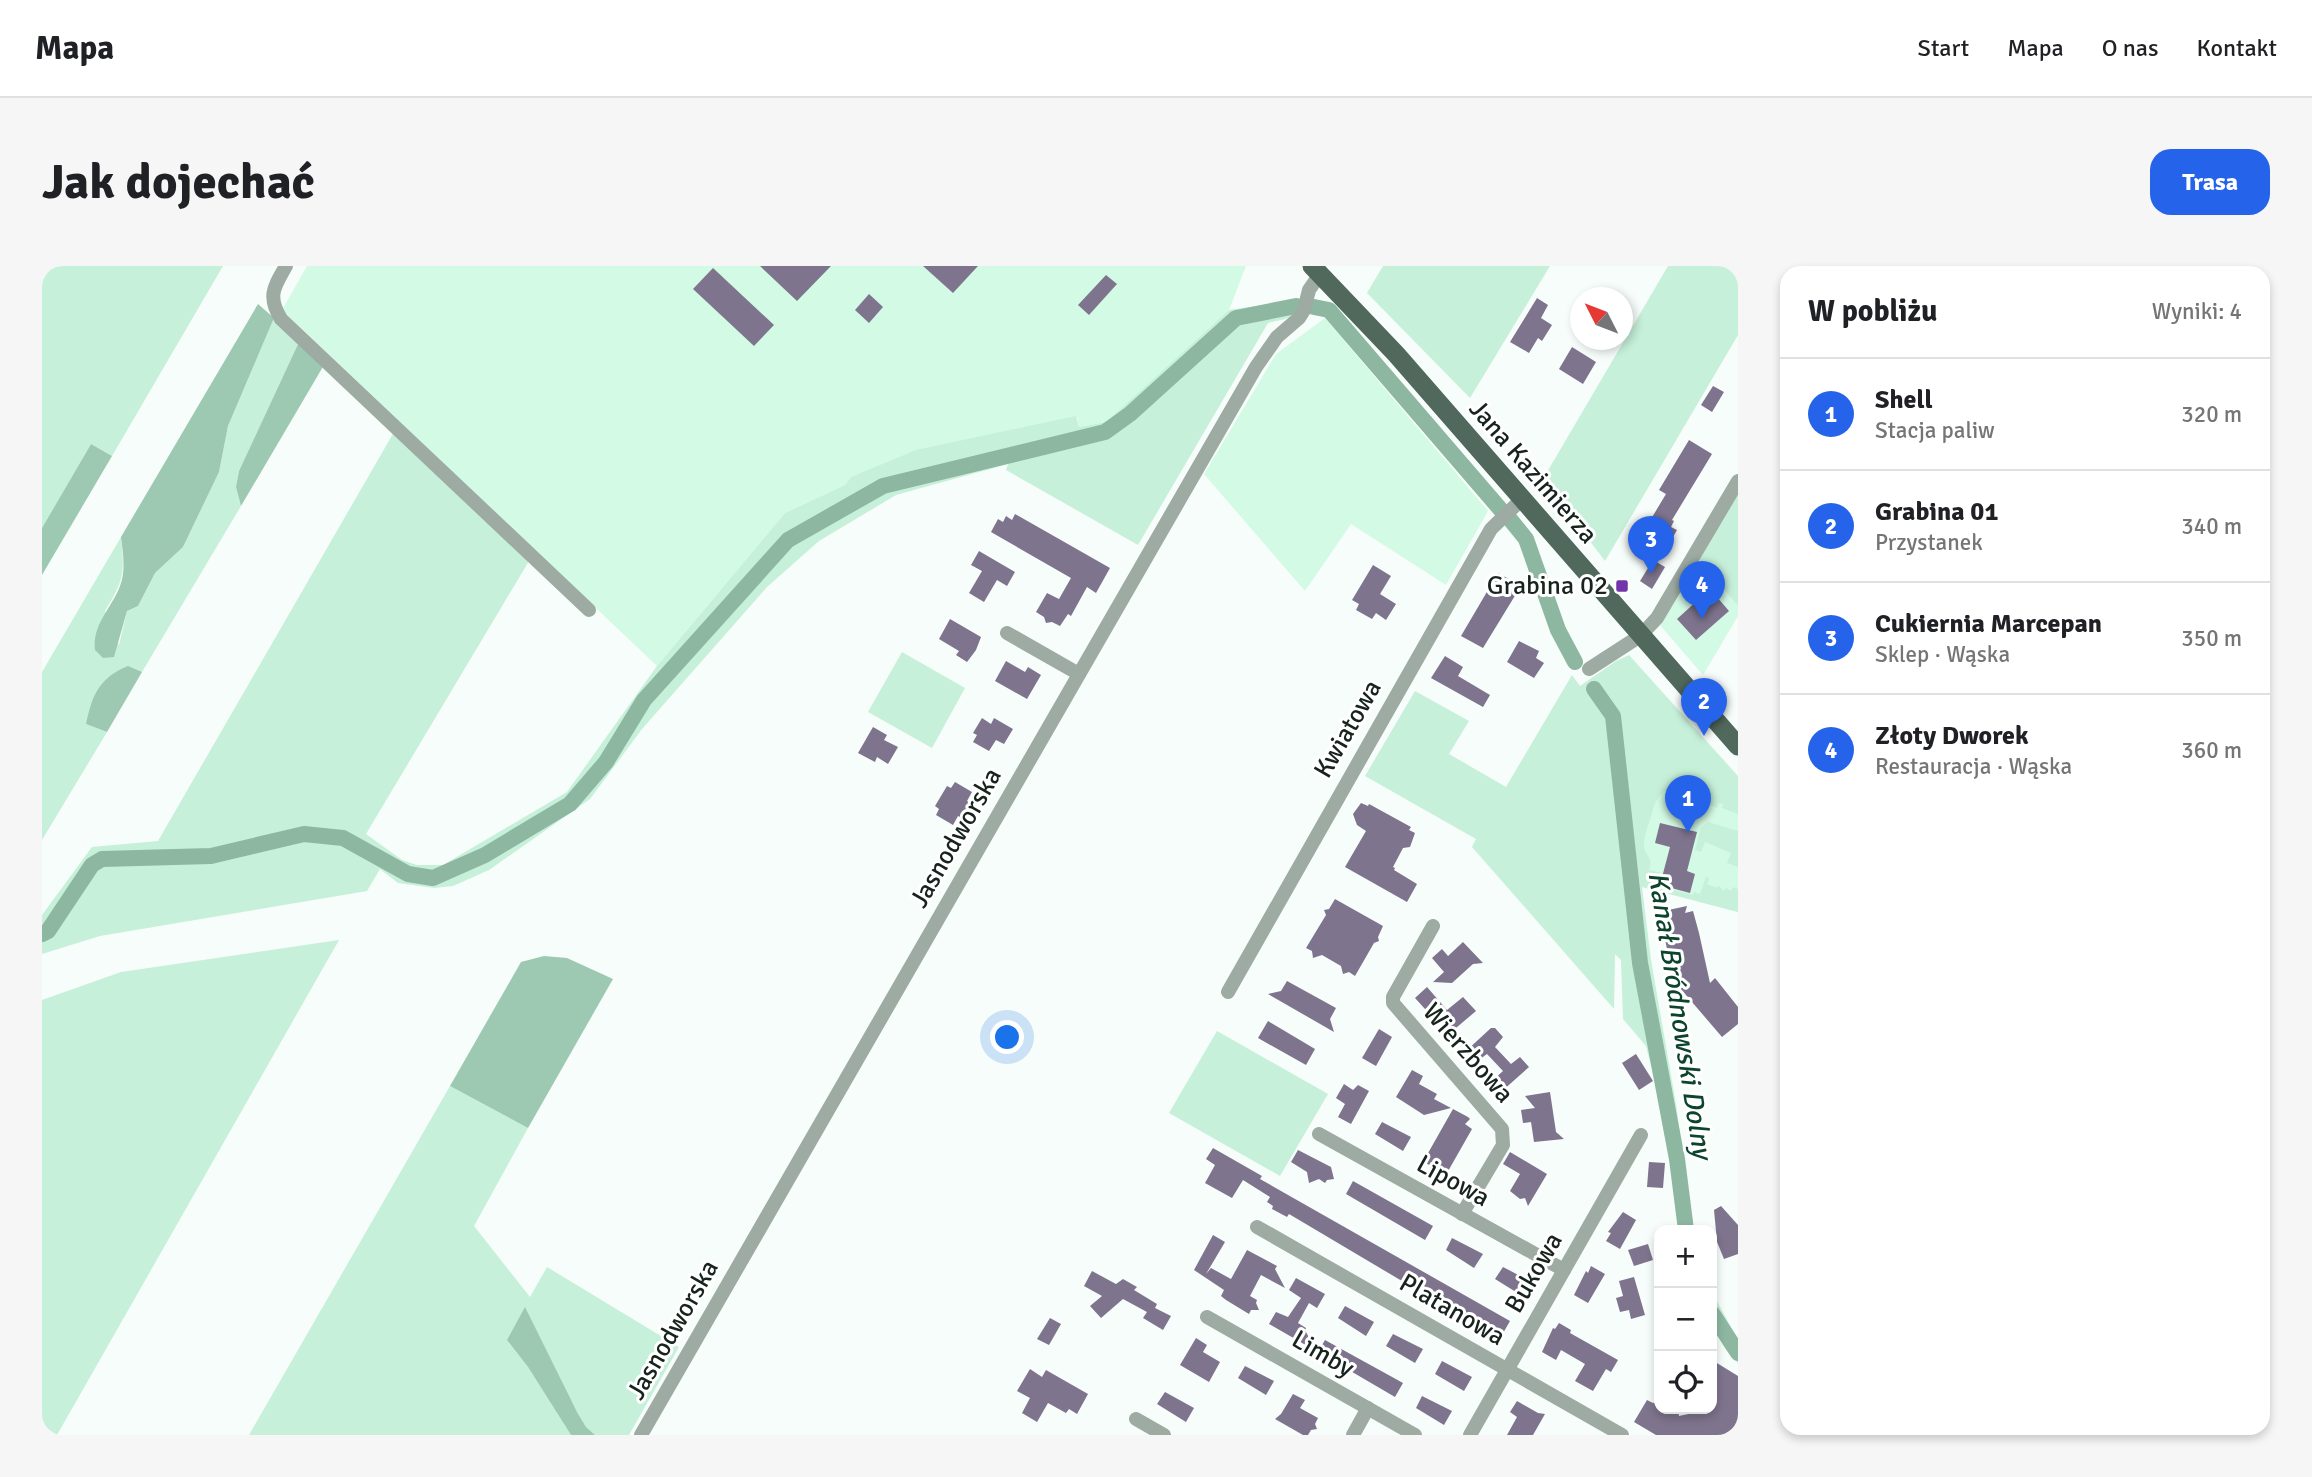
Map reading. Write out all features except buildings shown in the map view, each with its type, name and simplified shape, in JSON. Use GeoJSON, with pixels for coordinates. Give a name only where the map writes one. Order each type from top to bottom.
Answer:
{"type":"FeatureCollection","features":[{"type":"Feature","properties":{"kind":"main road","name":"Jana Kazimierza"},"geometry":{"type":"LineString","coordinates":[[1316,270],[1396,354],[1738,746]]}},
{"type":"Feature","properties":{"kind":"street"},"geometry":{"type":"LineString","coordinates":[[286,266],[275,285],[272,297],[273,306],[281,319],[589,610]]}},
{"type":"Feature","properties":{"kind":"street","name":"Jasnodworska"},"geometry":{"type":"LineString","coordinates":[[641,1435],[1256,367],[1277,337],[1299,318],[1304,310],[1316,270]]}},
{"type":"Feature","properties":{"kind":"street"},"geometry":{"type":"LineString","coordinates":[[1589,669],[1640,636],[1657,618],[1738,481]]}},
{"type":"Feature","properties":{"kind":"street","name":"Kwiatowa"},"geometry":{"type":"LineString","coordinates":[[1228,992],[1491,528],[1522,499]]}},
{"type":"Feature","properties":{"kind":"street"},"geometry":{"type":"LineString","coordinates":[[1007,633],[1079,674]]}},
{"type":"Feature","properties":{"kind":"street","name":"Wierzbowa"},"geometry":{"type":"LineString","coordinates":[[1433,926],[1393,997],[1393,1003],[1502,1129],[1503,1145],[1462,1214]]}},
{"type":"Feature","properties":{"kind":"street","name":"Lipowa"},"geometry":{"type":"LineString","coordinates":[[1319,1134],[1564,1270]]}},
{"type":"Feature","properties":{"kind":"street","name":"Bukowa"},"geometry":{"type":"LineString","coordinates":[[1470,1435],[1641,1135]]}},
{"type":"Feature","properties":{"kind":"street","name":"Platanowa"},"geometry":{"type":"LineString","coordinates":[[1257,1227],[1622,1435]]}},
{"type":"Feature","properties":{"kind":"street","name":"Limby"},"geometry":{"type":"LineString","coordinates":[[1207,1317],[1415,1435]]}},
{"type":"Feature","properties":{"kind":"street"},"geometry":{"type":"LineString","coordinates":[[1353,1435],[1368,1408]]}},
{"type":"Feature","properties":{"kind":"street"},"geometry":{"type":"LineString","coordinates":[[1136,1419],[1164,1435]]}},
{"type":"Feature","properties":{"kind":"shaded area"},"geometry":{"type":"Polygon","coordinates":[[[42,266],[223,266],[112,456],[91,444],[42,528],[42,266]]]}},
{"type":"Feature","properties":{"kind":"shaded area"},"geometry":{"type":"Polygon","coordinates":[[[307,266],[1246,266],[1229,310],[1106,422],[1079,427],[1077,417],[852,477],[845,485],[785,513],[657,666],[282,310],[307,266]]]}},
{"type":"Feature","properties":{"kind":"shaded area"},"geometry":{"type":"Polygon","coordinates":[[[1383,266],[1550,266],[1470,398],[1367,293],[1383,266]]]}},
{"type":"Feature","properties":{"kind":"shaded area"},"geometry":{"type":"Polygon","coordinates":[[[1668,266],[1738,266],[1738,335],[1605,561],[1543,479],[1619,350],[1633,350],[1633,326],[1668,266]]]}},
{"type":"Feature","properties":{"kind":"shaded area"},"geometry":{"type":"Polygon","coordinates":[[[1299,300],[1292,315],[1268,323],[1138,545],[1006,470],[1008,464],[896,495],[819,541],[767,587],[642,729],[590,799],[489,870],[453,886],[434,888],[398,883],[380,869],[367,891],[100,936],[42,954],[42,915],[92,847],[158,841],[394,432],[529,561],[366,834],[402,860],[417,865],[443,865],[567,792],[657,666],[785,513],[845,485],[851,477],[916,450],[1076,416],[1079,427],[1106,422],[1229,310],[1299,300]]]}},
{"type":"Feature","properties":{"kind":"shaded area"},"geometry":{"type":"Polygon","coordinates":[[[258,304],[274,318],[228,426],[219,472],[183,547],[155,573],[138,606],[127,611],[114,657],[103,658],[95,650],[95,641],[99,624],[122,580],[124,562],[121,537],[258,304]]]}},
{"type":"Feature","properties":{"kind":"shaded area"},"geometry":{"type":"Polygon","coordinates":[[[274,318],[299,342],[239,471],[236,487],[241,506],[142,672],[128,667],[86,724],[107,732],[42,840],[42,672],[121,537],[122,576],[105,611],[119,645],[127,611],[138,606],[155,573],[183,547],[219,472],[228,426],[274,318]]]}},
{"type":"Feature","properties":{"kind":"shaded area"},"geometry":{"type":"Polygon","coordinates":[[[1325,318],[1488,511],[1446,585],[1351,524],[1305,591],[1204,474],[1276,354],[1325,318]]]}},
{"type":"Feature","properties":{"kind":"shaded area"},"geometry":{"type":"Polygon","coordinates":[[[299,342],[324,365],[241,506],[236,487],[239,471],[299,342]]]}},
{"type":"Feature","properties":{"kind":"shaded area"},"geometry":{"type":"Polygon","coordinates":[[[91,444],[112,456],[42,575],[42,528],[91,444]]]}},
{"type":"Feature","properties":{"kind":"shaded area"},"geometry":{"type":"Polygon","coordinates":[[[1738,494],[1738,606],[1699,560],[1738,494]]]}},
{"type":"Feature","properties":{"kind":"shaded area"},"geometry":{"type":"Polygon","coordinates":[[[1699,560],[1738,606],[1738,616],[1703,675],[1660,625],[1699,560]]]}},
{"type":"Feature","properties":{"kind":"shaded area"},"geometry":{"type":"Polygon","coordinates":[[[902,652],[965,688],[932,748],[868,712],[902,652]]]}},
{"type":"Feature","properties":{"kind":"shaded area"},"geometry":{"type":"Polygon","coordinates":[[[1629,655],[1738,776],[1738,814],[1722,808],[1723,804],[1719,803],[1717,808],[1687,793],[1670,790],[1663,793],[1657,801],[1644,841],[1644,849],[1650,859],[1649,870],[1662,873],[1658,886],[1693,895],[1694,892],[1700,894],[1706,877],[1709,878],[1707,884],[1717,888],[1718,885],[1724,891],[1726,888],[1731,891],[1733,887],[1738,889],[1738,912],[1642,887],[1692,1225],[1679,1225],[1664,1119],[1646,1046],[1623,1019],[1621,960],[1615,954],[1614,1009],[1472,847],[1476,839],[1365,776],[1415,691],[1469,721],[1449,754],[1506,787],[1572,675],[1580,686],[1629,655]]]}},
{"type":"Feature","properties":{"kind":"shaded area"},"geometry":{"type":"Polygon","coordinates":[[[128,666],[142,672],[107,732],[86,724],[98,689],[110,676],[128,666]]]}},
{"type":"Feature","properties":{"kind":"shaded area"},"geometry":{"type":"Polygon","coordinates":[[[1629,764],[1738,777],[1738,912],[1642,886],[1629,764]]]}},
{"type":"Feature","properties":{"kind":"shaded area"},"geometry":{"type":"Polygon","coordinates":[[[1708,822],[1738,831],[1738,867],[1727,863],[1731,853],[1705,842],[1701,852],[1695,850],[1701,828],[1708,822]]]}},
{"type":"Feature","properties":{"kind":"shaded area"},"geometry":{"type":"Polygon","coordinates":[[[339,940],[57,1435],[42,1435],[42,1000],[121,972],[339,940]]]}},
{"type":"Feature","properties":{"kind":"shaded area"},"geometry":{"type":"Polygon","coordinates":[[[544,956],[567,958],[613,979],[528,1128],[450,1086],[521,962],[544,956]]]}},
{"type":"Feature","properties":{"kind":"shaded area"},"geometry":{"type":"Polygon","coordinates":[[[1217,1031],[1328,1094],[1280,1176],[1169,1113],[1217,1031]]]}},
{"type":"Feature","properties":{"kind":"shaded area"},"geometry":{"type":"Polygon","coordinates":[[[450,1086],[528,1128],[474,1226],[530,1297],[547,1267],[679,1347],[629,1435],[595,1435],[586,1427],[577,1412],[507,1340],[528,1367],[571,1435],[249,1435],[450,1086]]]}},
{"type":"Feature","properties":{"kind":"shaded area"},"geometry":{"type":"Polygon","coordinates":[[[1717,1301],[1738,1340],[1738,1363],[1719,1339],[1717,1301]]]}},
{"type":"Feature","properties":{"kind":"shaded area"},"geometry":{"type":"Polygon","coordinates":[[[525,1307],[577,1412],[586,1427],[595,1435],[571,1435],[528,1367],[507,1340],[525,1307]]]}},
{"type":"Feature","properties":{"kind":"waterway","name":"Kanał Bródnowski Dolny"},"geometry":{"type":"LineString","coordinates":[[42,934],[48,931],[92,865],[102,859],[211,856],[304,834],[343,838],[408,874],[433,878],[485,855],[570,804],[606,762],[644,700],[788,540],[883,486],[1105,432],[1130,414],[1236,318],[1296,306]]}},
{"type":"Feature","properties":{"kind":"waterway","name":"Kanał Bródnowski Dolny"},"geometry":{"type":"LineString","coordinates":[[1314,307],[1329,310],[1501,510]]}},
{"type":"Feature","properties":{"kind":"waterway","name":"Kanał Bródnowski Dolny"},"geometry":{"type":"LineString","coordinates":[[1509,518],[1526,539],[1558,630],[1575,662]]}},
{"type":"Feature","properties":{"kind":"waterway","name":"Kanał Bródnowski Dolny"},"geometry":{"type":"LineString","coordinates":[[1594,689],[1613,716],[1640,963],[1677,1159],[1685,1225]]}},
{"type":"Feature","properties":{"kind":"waterway","name":"Kanał Bródnowski Dolny"},"geometry":{"type":"LineString","coordinates":[[1717,1321],[1738,1353]]}},
{"type":"Feature","properties":{"kind":"place","name":"Cukiernia Marcepan"},"geometry":{"type":"Point","coordinates":[1651,574]}},
{"type":"Feature","properties":{"kind":"place","name":"Grabina 02"},"geometry":{"type":"Point","coordinates":[1622,586]}},
{"type":"Feature","properties":{"kind":"place","name":"Złoty Dworek"},"geometry":{"type":"Point","coordinates":[1702,619]}},
{"type":"Feature","properties":{"kind":"place","name":"Grabina 01"},"geometry":{"type":"Point","coordinates":[1704,736]}},
{"type":"Feature","properties":{"kind":"place","name":"Shell"},"geometry":{"type":"Point","coordinates":[1688,833]}}]}
